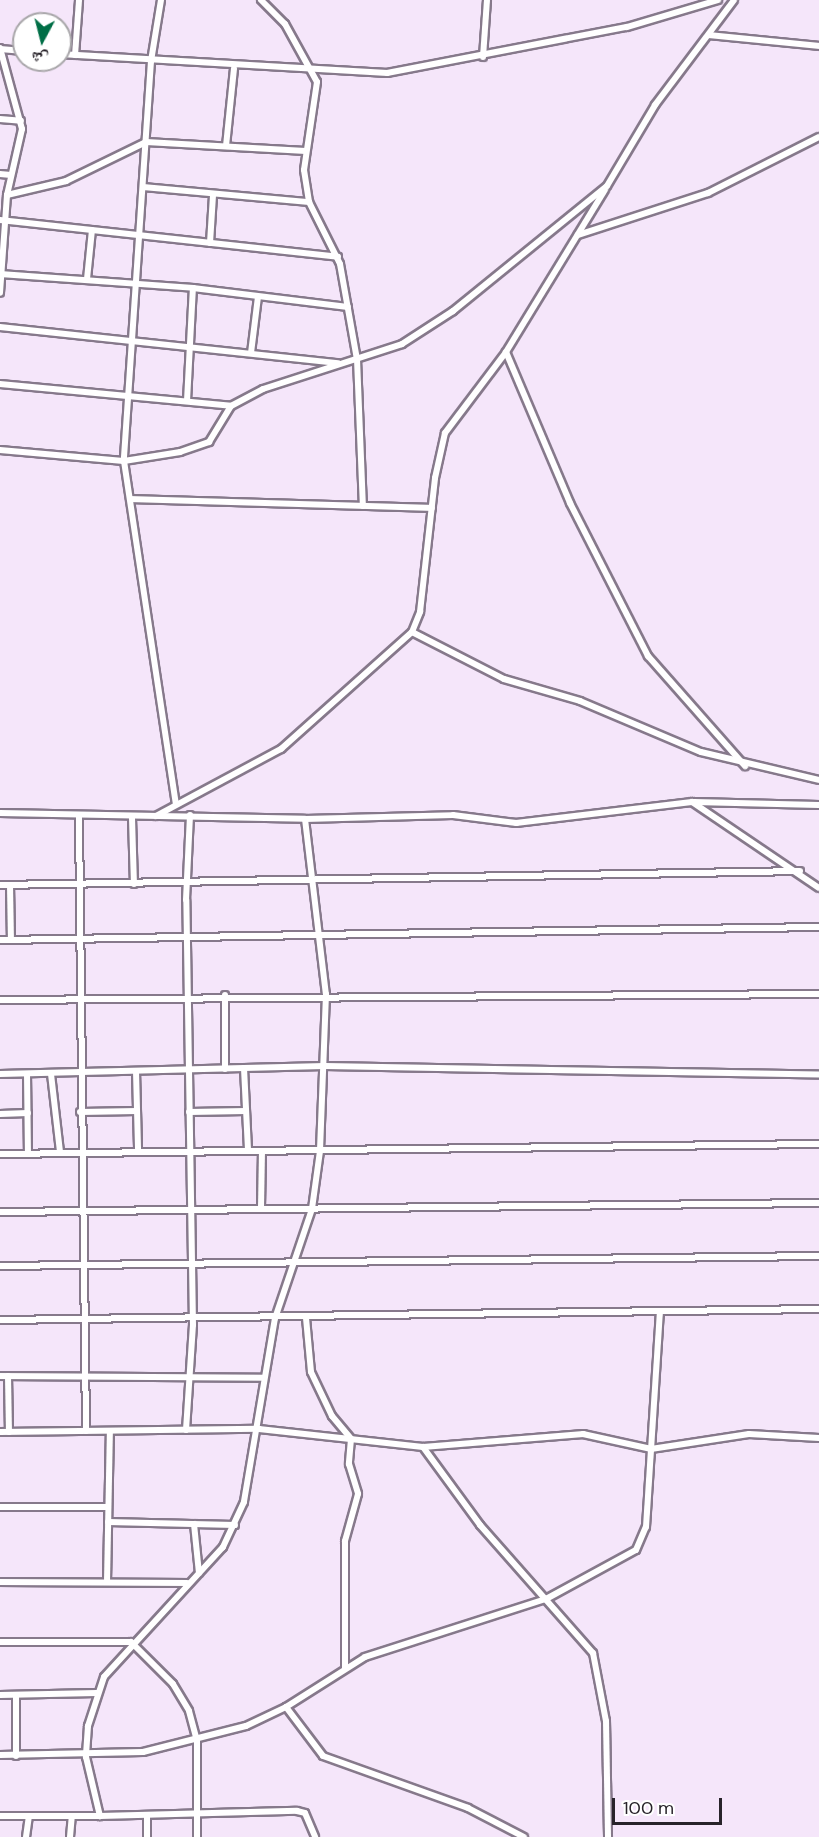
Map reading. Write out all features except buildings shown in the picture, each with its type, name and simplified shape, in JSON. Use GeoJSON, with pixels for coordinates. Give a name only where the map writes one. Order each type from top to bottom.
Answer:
{"type":"FeatureCollection","features":[{"type":"Feature","properties":{"kind":"street"},"geometry":{"type":"LineString","coordinates":[[75,55],[79,0]]}},
{"type":"Feature","properties":{"kind":"street"},"geometry":{"type":"LineString","coordinates":[[161,0],[151,61],[124,461],[132,499],[176,803]]}},
{"type":"Feature","properties":{"kind":"street"},"geometry":{"type":"LineString","coordinates":[[261,0],[285,24],[314,71],[318,93],[306,151],[309,202],[338,256],[348,307],[357,359],[363,506]]}},
{"type":"Feature","properties":{"kind":"street"},"geometry":{"type":"LineString","coordinates":[[483,57],[487,0]]}},
{"type":"Feature","properties":{"kind":"street"},"geometry":{"type":"LineString","coordinates":[[72,55],[234,68],[387,74],[627,27],[718,0]]}},
{"type":"Feature","properties":{"kind":"street"},"geometry":{"type":"LineString","coordinates":[[155,817],[176,803],[281,749],[412,632],[420,612],[432,508],[445,433],[506,352],[655,105],[734,0]]}},
{"type":"Feature","properties":{"kind":"street"},"geometry":{"type":"LineString","coordinates":[[709,35],[819,46]]}},
{"type":"Feature","properties":{"kind":"street"},"geometry":{"type":"LineString","coordinates":[[0,49],[21,121],[3,220],[0,293]]}},
{"type":"Feature","properties":{"kind":"street"},"geometry":{"type":"LineString","coordinates":[[226,146],[234,68]]}},
{"type":"Feature","properties":{"kind":"street"},"geometry":{"type":"LineString","coordinates":[[0,119],[21,121]]}},
{"type":"Feature","properties":{"kind":"street"},"geometry":{"type":"LineString","coordinates":[[577,235],[708,193],[819,137]]}},
{"type":"Feature","properties":{"kind":"street"},"geometry":{"type":"LineString","coordinates":[[8,195],[66,181],[146,142],[306,151]]}},
{"type":"Feature","properties":{"kind":"street"},"geometry":{"type":"LineString","coordinates":[[0,174],[11,175]]}},
{"type":"Feature","properties":{"kind":"street"},"geometry":{"type":"LineString","coordinates":[[0,384],[129,394],[231,406],[402,344],[453,311],[607,186]]}},
{"type":"Feature","properties":{"kind":"street"},"geometry":{"type":"LineString","coordinates":[[143,187],[309,202]]}},
{"type":"Feature","properties":{"kind":"street"},"geometry":{"type":"LineString","coordinates":[[210,243],[213,195]]}},
{"type":"Feature","properties":{"kind":"street"},"geometry":{"type":"LineString","coordinates":[[3,220],[338,256]]}},
{"type":"Feature","properties":{"kind":"street"},"geometry":{"type":"LineString","coordinates":[[87,279],[92,230]]}},
{"type":"Feature","properties":{"kind":"street"},"geometry":{"type":"LineString","coordinates":[[1,274],[192,288],[348,307]]}},
{"type":"Feature","properties":{"kind":"street"},"geometry":{"type":"LineString","coordinates":[[187,401],[192,346],[192,288]]}},
{"type":"Feature","properties":{"kind":"street"},"geometry":{"type":"LineString","coordinates":[[251,353],[258,297]]}},
{"type":"Feature","properties":{"kind":"street"},"geometry":{"type":"LineString","coordinates":[[0,327],[133,338],[342,364]]}},
{"type":"Feature","properties":{"kind":"street"},"geometry":{"type":"LineString","coordinates":[[506,352],[570,503],[648,656],[745,766]]}},
{"type":"Feature","properties":{"kind":"street"},"geometry":{"type":"LineString","coordinates":[[0,450],[124,461],[202,446],[231,406]]}},
{"type":"Feature","properties":{"kind":"street"},"geometry":{"type":"LineString","coordinates":[[132,499],[432,508]]}},
{"type":"Feature","properties":{"kind":"street"},"geometry":{"type":"LineString","coordinates":[[412,632],[504,679],[580,701],[745,766],[819,780]]}},
{"type":"Feature","properties":{"kind":"street"},"geometry":{"type":"LineString","coordinates":[[0,813],[132,818],[190,815],[305,819],[453,815],[529,823],[692,802],[819,805]]}},
{"type":"Feature","properties":{"kind":"street"},"geometry":{"type":"LineString","coordinates":[[692,802],[800,871],[819,888]]}},
{"type":"Feature","properties":{"kind":"street"},"geometry":{"type":"LineString","coordinates":[[186,1430],[192,1377],[193,1317],[189,1207],[187,937],[190,815]]}},
{"type":"Feature","properties":{"kind":"street"},"geometry":{"type":"LineString","coordinates":[[79,816],[81,1265],[86,1431]]}},
{"type":"Feature","properties":{"kind":"street"},"geometry":{"type":"LineString","coordinates":[[132,818],[134,884]]}},
{"type":"Feature","properties":{"kind":"street"},"geometry":{"type":"LineString","coordinates":[[100,1816],[86,1757],[97,1693],[131,1642],[199,1573],[235,1525],[259,1429],[263,1378],[275,1318],[296,1265],[312,1209],[320,1151],[326,994],[305,819]]}},
{"type":"Feature","properties":{"kind":"street"},"geometry":{"type":"LineString","coordinates":[[0,885],[800,871]]}},
{"type":"Feature","properties":{"kind":"street"},"geometry":{"type":"LineString","coordinates":[[10,885],[11,940]]}},
{"type":"Feature","properties":{"kind":"street"},"geometry":{"type":"LineString","coordinates":[[0,940],[319,937],[819,927]]}},
{"type":"Feature","properties":{"kind":"street"},"geometry":{"type":"LineString","coordinates":[[225,994],[225,1069]]}},
{"type":"Feature","properties":{"kind":"street"},"geometry":{"type":"LineString","coordinates":[[0,1000],[225,994],[819,994]]}},
{"type":"Feature","properties":{"kind":"street"},"geometry":{"type":"LineString","coordinates":[[0,1074],[325,1065],[819,1075]]}},
{"type":"Feature","properties":{"kind":"street"},"geometry":{"type":"LineString","coordinates":[[244,1068],[248,1150]]}},
{"type":"Feature","properties":{"kind":"street"},"geometry":{"type":"LineString","coordinates":[[136,1071],[138,1150]]}},
{"type":"Feature","properties":{"kind":"street"},"geometry":{"type":"LineString","coordinates":[[27,1074],[28,1153]]}},
{"type":"Feature","properties":{"kind":"street"},"geometry":{"type":"LineString","coordinates":[[51,1074],[60,1152]]}},
{"type":"Feature","properties":{"kind":"street"},"geometry":{"type":"LineString","coordinates":[[80,1112],[137,1111]]}},
{"type":"Feature","properties":{"kind":"street"},"geometry":{"type":"LineString","coordinates":[[189,1112],[246,1111]]}},
{"type":"Feature","properties":{"kind":"street"},"geometry":{"type":"LineString","coordinates":[[0,1114],[28,1113]]}},
{"type":"Feature","properties":{"kind":"street"},"geometry":{"type":"LineString","coordinates":[[0,1154],[190,1148],[320,1151],[819,1144]]}},
{"type":"Feature","properties":{"kind":"street"},"geometry":{"type":"LineString","coordinates":[[261,1208],[262,1151]]}},
{"type":"Feature","properties":{"kind":"street"},"geometry":{"type":"LineString","coordinates":[[0,1212],[189,1207],[312,1209],[819,1203]]}},
{"type":"Feature","properties":{"kind":"street"},"geometry":{"type":"LineString","coordinates":[[0,1266],[191,1263],[296,1265],[819,1256]]}},
{"type":"Feature","properties":{"kind":"street"},"geometry":{"type":"LineString","coordinates":[[0,1320],[306,1318],[819,1309]]}},
{"type":"Feature","properties":{"kind":"street"},"geometry":{"type":"LineString","coordinates":[[0,1755],[86,1757],[197,1740],[286,1707],[345,1668],[546,1599],[605,1570],[643,1541],[660,1313]]}},
{"type":"Feature","properties":{"kind":"street"},"geometry":{"type":"LineString","coordinates":[[306,1318],[311,1372],[332,1416],[351,1439],[349,1464],[358,1494],[345,1540],[345,1668]]}},
{"type":"Feature","properties":{"kind":"street"},"geometry":{"type":"LineString","coordinates":[[9,1432],[4,1376],[263,1378]]}},
{"type":"Feature","properties":{"kind":"street"},"geometry":{"type":"LineString","coordinates":[[0,1432],[259,1429],[423,1447],[583,1434],[651,1449],[749,1434],[819,1438]]}},
{"type":"Feature","properties":{"kind":"street"},"geometry":{"type":"LineString","coordinates":[[106,1582],[110,1431]]}},
{"type":"Feature","properties":{"kind":"street"},"geometry":{"type":"LineString","coordinates":[[423,1447],[480,1525],[546,1599],[596,1660],[606,1721],[608,1837]]}},
{"type":"Feature","properties":{"kind":"street"},"geometry":{"type":"LineString","coordinates":[[0,1507],[108,1507]]}},
{"type":"Feature","properties":{"kind":"street"},"geometry":{"type":"LineString","coordinates":[[108,1522],[235,1525]]}},
{"type":"Feature","properties":{"kind":"street"},"geometry":{"type":"LineString","coordinates":[[194,1524],[199,1573]]}},
{"type":"Feature","properties":{"kind":"street"},"geometry":{"type":"LineString","coordinates":[[0,1581],[187,1583]]}},
{"type":"Feature","properties":{"kind":"street"},"geometry":{"type":"LineString","coordinates":[[0,1642],[131,1642],[182,1696],[197,1740],[197,1837]]}},
{"type":"Feature","properties":{"kind":"street"},"geometry":{"type":"LineString","coordinates":[[0,1695],[97,1693]]}},
{"type":"Feature","properties":{"kind":"street"},"geometry":{"type":"LineString","coordinates":[[16,1695],[16,1756]]}},
{"type":"Feature","properties":{"kind":"street"},"geometry":{"type":"LineString","coordinates":[[286,1707],[323,1756],[468,1808],[524,1837]]}},
{"type":"Feature","properties":{"kind":"street"},"geometry":{"type":"LineString","coordinates":[[0,1816],[147,1816],[297,1811],[305,1813],[315,1837]]}},
{"type":"Feature","properties":{"kind":"street"},"geometry":{"type":"LineString","coordinates":[[26,1837],[29,1816]]}},
{"type":"Feature","properties":{"kind":"street"},"geometry":{"type":"LineString","coordinates":[[70,1837],[72,1816]]}},
{"type":"Feature","properties":{"kind":"street"},"geometry":{"type":"LineString","coordinates":[[147,1816],[147,1837]]}}]}
